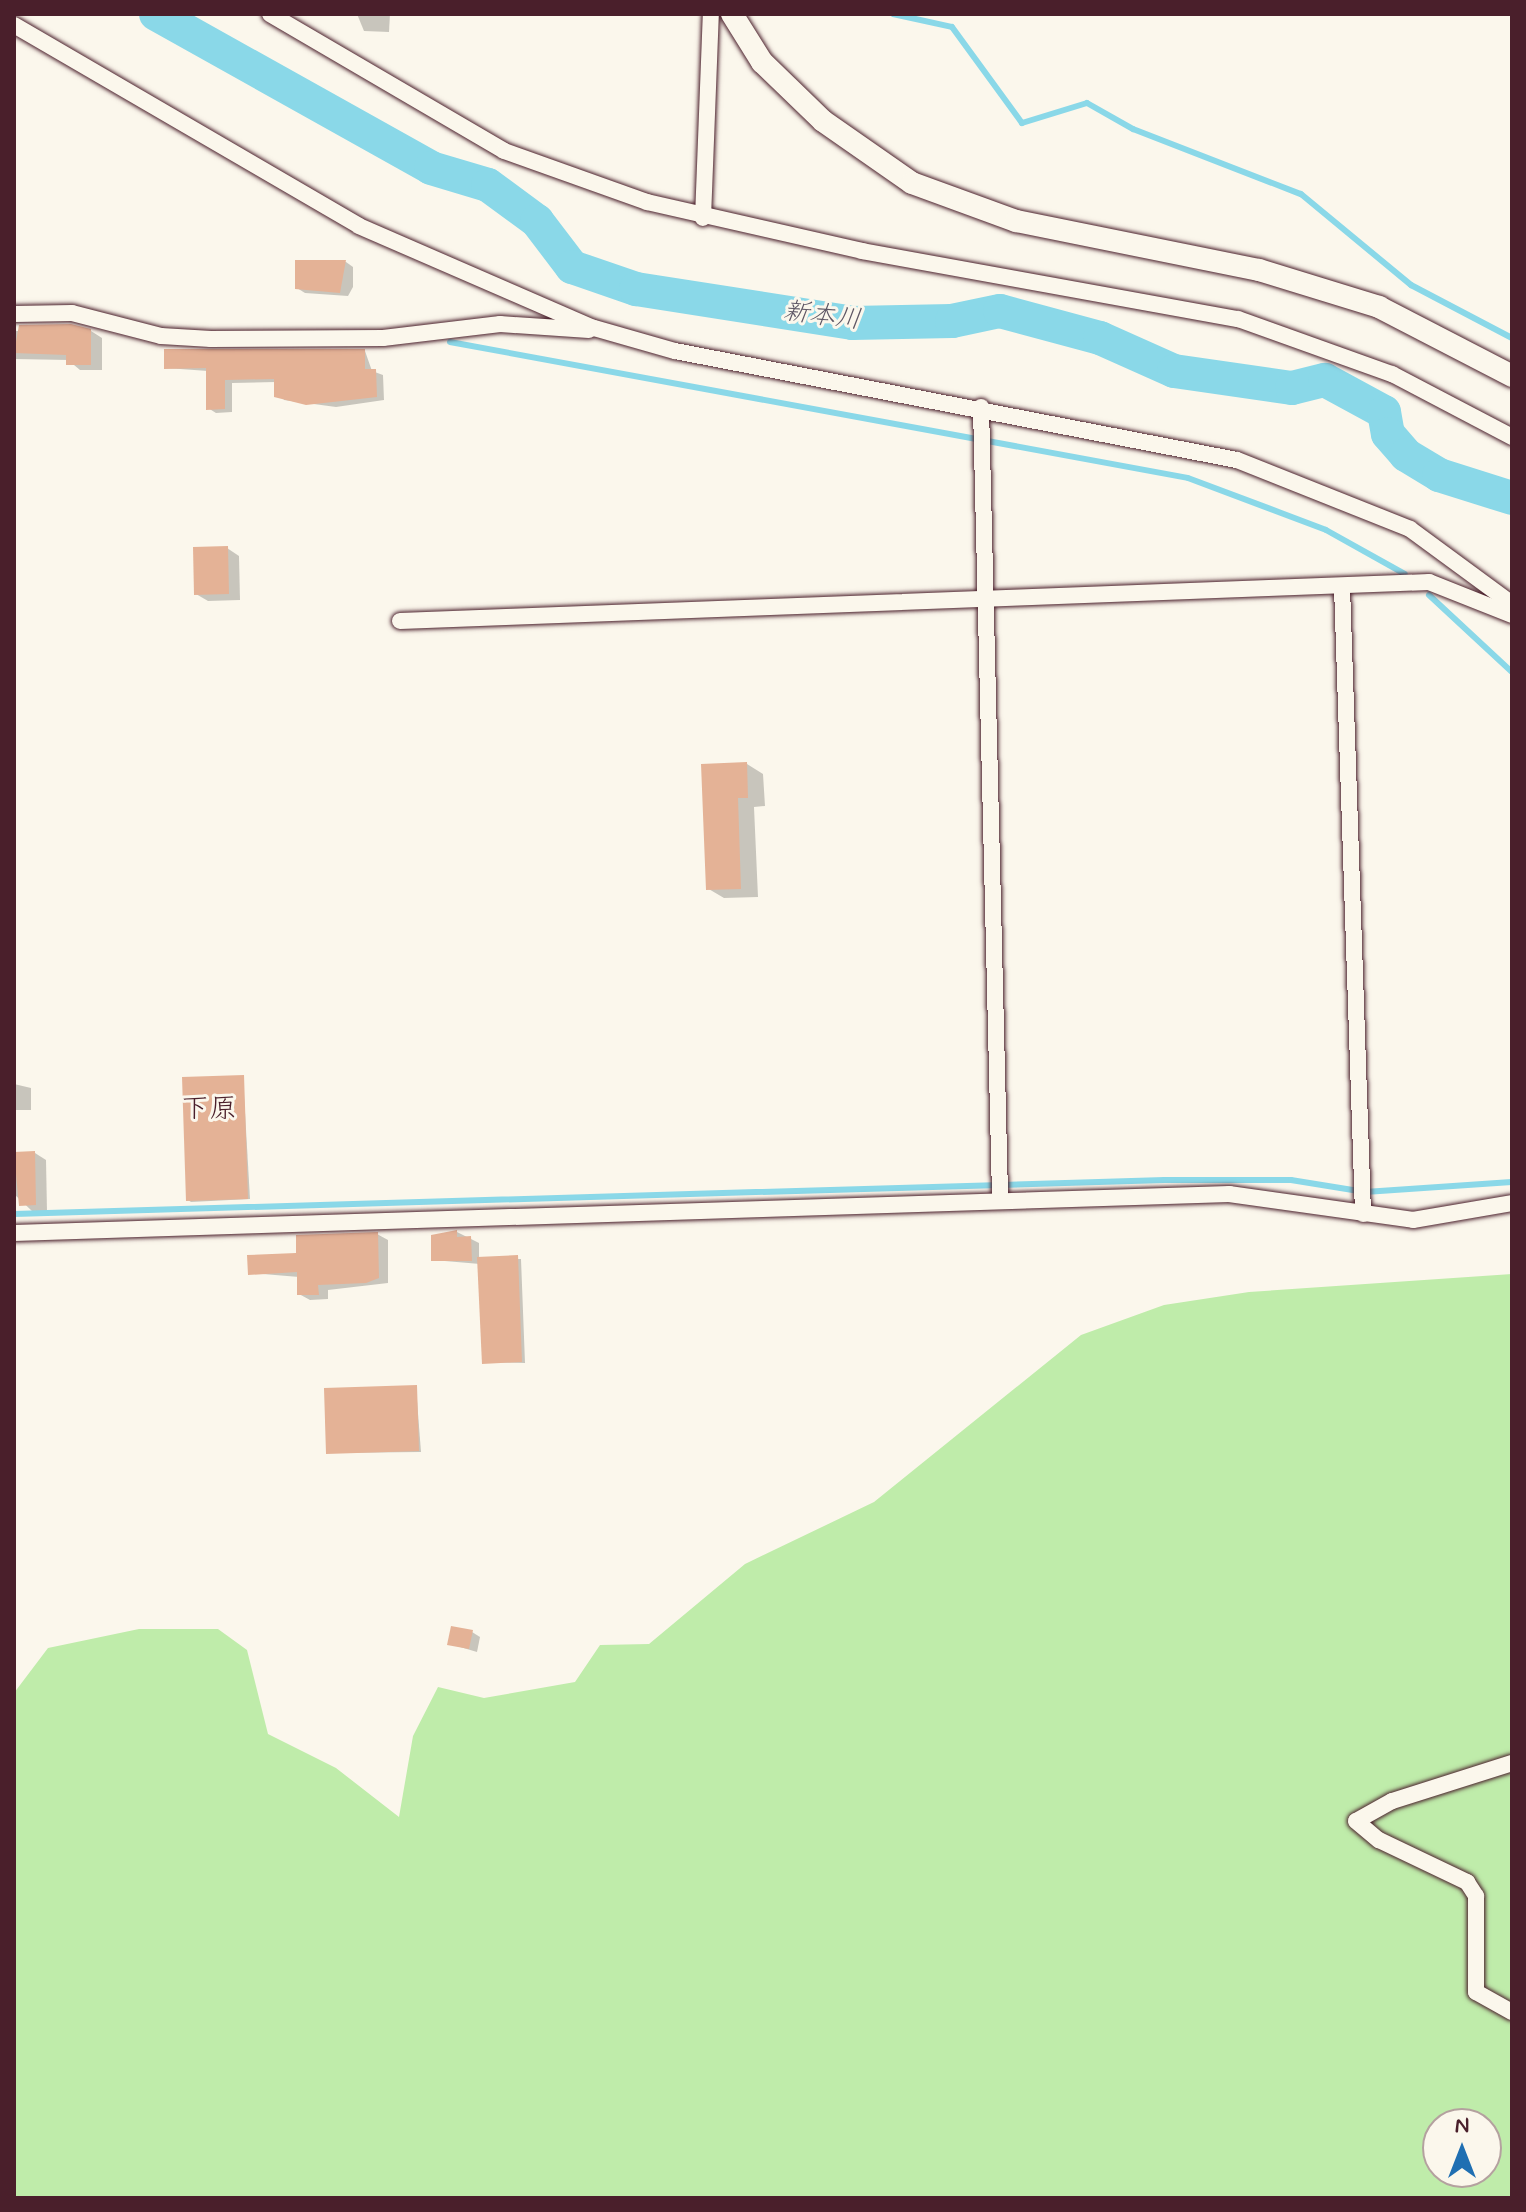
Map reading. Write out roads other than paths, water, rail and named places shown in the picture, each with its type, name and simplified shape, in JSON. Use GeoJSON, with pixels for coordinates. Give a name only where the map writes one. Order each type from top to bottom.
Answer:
{"type":"FeatureCollection","features":[{"type":"Feature","properties":{"kind":"street"},"geometry":{"type":"LineString","coordinates":[[270,14],[504,151],[703,218],[1238,319],[1392,374],[1512,437]]}},
{"type":"Feature","properties":{"kind":"street"},"geometry":{"type":"LineString","coordinates":[[703,218],[711,14]]}},
{"type":"Feature","properties":{"kind":"street"},"geometry":{"type":"LineString","coordinates":[[732,14],[762,62],[823,121],[912,183],[1016,221],[1259,270],[1379,307],[1512,376]]}},
{"type":"Feature","properties":{"kind":"street"},"geometry":{"type":"LineString","coordinates":[[14,25],[359,226],[594,328],[675,351],[1162,442],[1303,483],[1410,529],[1512,604]]}},
{"type":"Feature","properties":{"kind":"street"},"geometry":{"type":"LineString","coordinates":[[14,314],[72,313],[161,336],[224,339],[383,338],[500,324],[594,328]]}},
{"type":"Feature","properties":{"kind":"street"},"geometry":{"type":"LineString","coordinates":[[981,407],[982,598],[1000,1198]]}},
{"type":"Feature","properties":{"kind":"street"},"geometry":{"type":"LineString","coordinates":[[400,621],[1429,582],[1512,615]]}},
{"type":"Feature","properties":{"kind":"street"},"geometry":{"type":"LineString","coordinates":[[1342,587],[1363,1214]]}},
{"type":"Feature","properties":{"kind":"street"},"geometry":{"type":"LineString","coordinates":[[14,1233],[1000,1198],[1262,1193],[1363,1214],[1413,1220],[1512,1203]]}},
{"type":"Feature","properties":{"kind":"street"},"geometry":{"type":"LineString","coordinates":[[1512,1763],[1392,1801],[1356,1821],[1379,1840],[1467,1882],[1476,1896],[1476,1992],[1512,2012]]}},
{"type":"Feature","properties":{"kind":"waterway","name":"新本川"},"geometry":{"type":"LineString","coordinates":[[156,14],[431,168],[488,185],[537,221],[572,267],[636,289],[852,323],[952,321],[1000,311],[1100,338],[1174,371],[1292,388],[1325,380],[1384,412],[1388,434],[1406,455],[1439,475],[1512,498]]}},
{"type":"Feature","properties":{"kind":"waterway"},"geometry":{"type":"LineString","coordinates":[[893,14],[952,27],[1022,123],[1087,103],[1133,129],[1301,194],[1411,285],[1512,338]]}},
{"type":"Feature","properties":{"kind":"waterway"},"geometry":{"type":"LineString","coordinates":[[450,342],[1188,478],[1326,530],[1405,574]]}},
{"type":"Feature","properties":{"kind":"waterway"},"geometry":{"type":"LineString","coordinates":[[1429,595],[1512,672]]}},
{"type":"Feature","properties":{"kind":"waterway"},"geometry":{"type":"LineString","coordinates":[[14,1214],[1164,1180],[1291,1180],[1365,1192],[1512,1182]]}},
{"type":"Feature","properties":{"kind":"district","name":"下原"},"geometry":{"type":"Point","coordinates":[209,1110]}}]}
